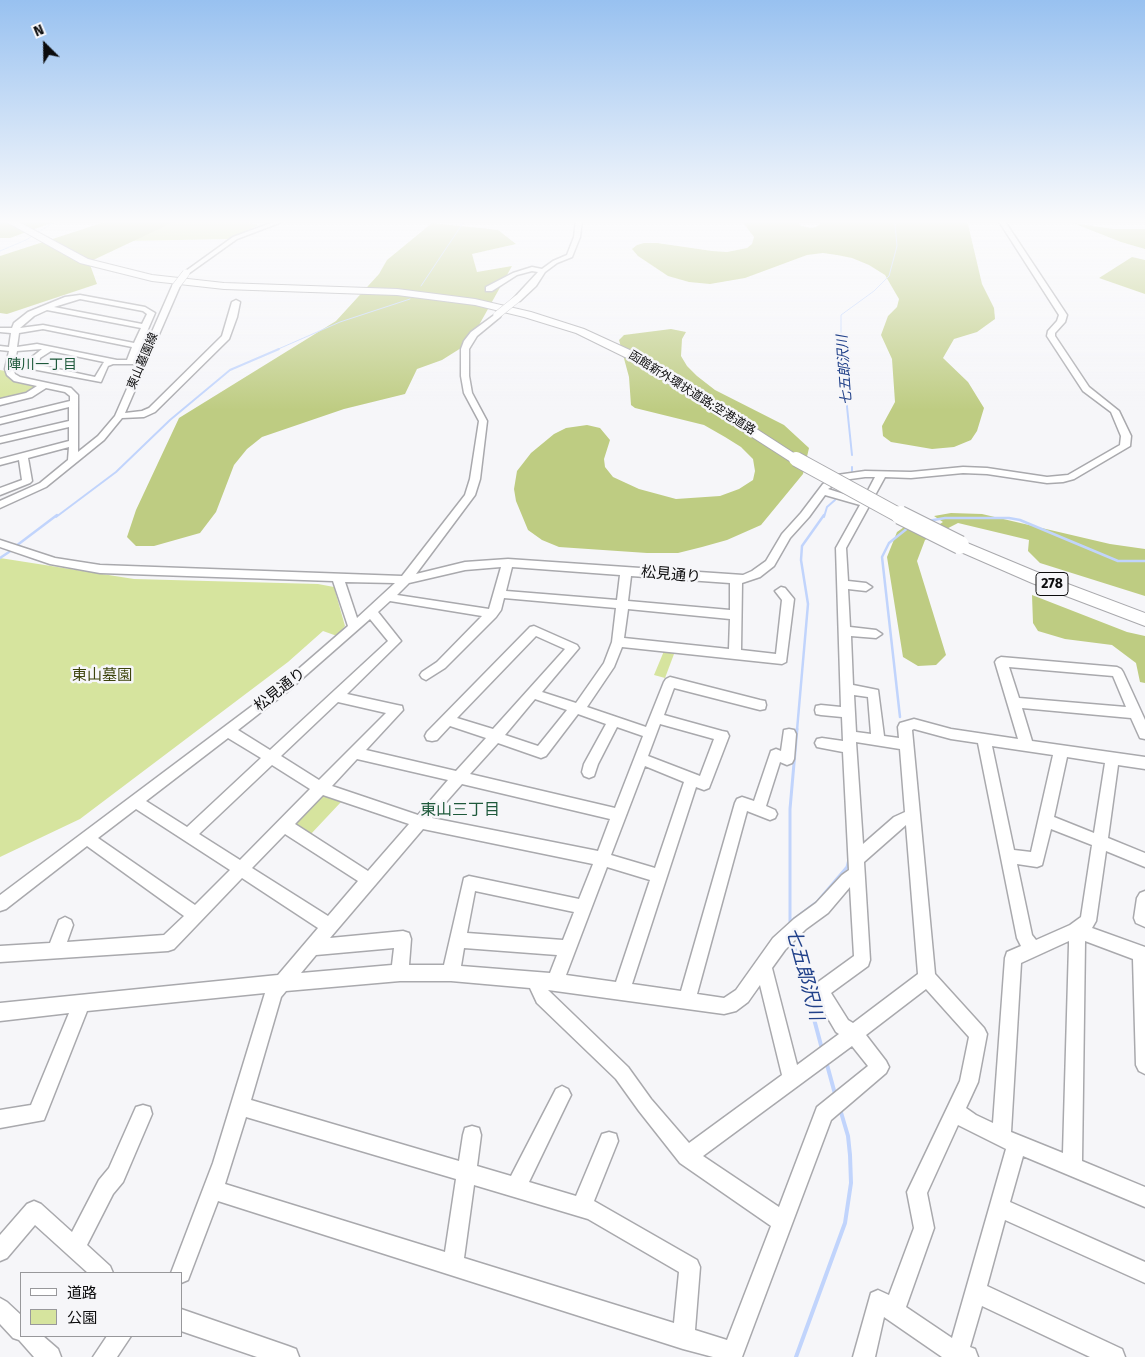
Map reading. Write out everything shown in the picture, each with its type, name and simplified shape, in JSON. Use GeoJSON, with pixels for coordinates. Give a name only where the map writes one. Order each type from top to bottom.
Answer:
{"type":"FeatureCollection","features":[{"type":"Feature","properties":{"kind":"highway","name":"函館新外環状道路;空港道路"},"geometry":{"type":"LineString","coordinates":[[200,283],[224,286],[405,293],[475,302],[527,314],[580,332],[641,360],[875,503],[963,541],[1047,582],[1145,620]]}},
{"type":"Feature","properties":{"kind":"highway","name":"函館新外環状道路;空港道路"},"geometry":{"type":"LineString","coordinates":[[963,541],[1145,609]]}},
{"type":"Feature","properties":{"kind":"street","name":"東山墓園線"},"geometry":{"type":"LineString","coordinates":[[0,505],[37,489],[73,462],[108,431],[118,416],[178,283]]}},
{"type":"Feature","properties":{"kind":"street"},"geometry":{"type":"LineString","coordinates":[[489,289],[499,283]]}},
{"type":"Feature","properties":{"kind":"street"},"geometry":{"type":"LineString","coordinates":[[0,543],[54,561],[100,569],[405,580],[470,495],[475,479],[483,421],[468,393],[464,376],[465,349],[468,341],[534,283]]}},
{"type":"Feature","properties":{"kind":"street","name":"松見通り"},"geometry":{"type":"LineString","coordinates":[[0,904],[284,688],[405,580],[465,566],[508,563],[736,580],[756,574],[770,563],[786,536],[805,516],[829,483],[840,477],[865,474],[911,475],[963,470],[987,471],[1047,480],[1063,479],[1071,477],[1125,446],[1126,436],[1115,411],[1086,389],[1051,336],[1051,333],[1061,322],[1063,315],[1042,283]]}},
{"type":"Feature","properties":{"kind":"street"},"geometry":{"type":"LineString","coordinates":[[0,348],[13,349],[36,346],[111,361],[130,362],[151,312],[145,309],[80,297],[68,299],[46,308],[22,319],[18,323],[13,349],[5,368],[14,378],[70,391],[74,395],[73,462]]}},
{"type":"Feature","properties":{"kind":"street"},"geometry":{"type":"LineString","coordinates":[[118,416],[144,414],[152,410],[226,337],[234,317],[236,302]]}},
{"type":"Feature","properties":{"kind":"street"},"geometry":{"type":"LineString","coordinates":[[46,308],[145,327]]}},
{"type":"Feature","properties":{"kind":"street"},"geometry":{"type":"LineString","coordinates":[[0,330],[15,331],[43,327],[137,346]]}},
{"type":"Feature","properties":{"kind":"street"},"geometry":{"type":"LineString","coordinates":[[50,348],[36,357],[35,367],[98,380],[105,365],[111,361]]}},
{"type":"Feature","properties":{"kind":"street"},"geometry":{"type":"LineString","coordinates":[[0,402],[29,395],[44,385]]}},
{"type":"Feature","properties":{"kind":"street"},"geometry":{"type":"LineString","coordinates":[[0,421],[74,403]]}},
{"type":"Feature","properties":{"kind":"street"},"geometry":{"type":"LineString","coordinates":[[0,440],[73,423]]}},
{"type":"Feature","properties":{"kind":"street"},"geometry":{"type":"LineString","coordinates":[[0,462],[73,443]]}},
{"type":"Feature","properties":{"kind":"street"},"geometry":{"type":"LineString","coordinates":[[0,492],[27,482],[22,456]]}},
{"type":"Feature","properties":{"kind":"street"},"geometry":{"type":"LineString","coordinates":[[213,1190],[683,1338],[731,1355],[824,1114],[880,1067],[854,1034],[842,1026],[820,991],[862,960],[858,866],[849,742],[841,548],[882,474]]}},
{"type":"Feature","properties":{"kind":"street"},"geometry":{"type":"LineString","coordinates":[[823,491],[866,504]]}},
{"type":"Feature","properties":{"kind":"street"},"geometry":{"type":"LineString","coordinates":[[426,676],[440,665],[495,610],[508,563]]}},
{"type":"Feature","properties":{"kind":"street"},"geometry":{"type":"LineString","coordinates":[[448,720],[541,752],[578,709],[610,664],[618,642],[626,572]]}},
{"type":"Feature","properties":{"kind":"street"},"geometry":{"type":"LineString","coordinates":[[338,578],[354,627]]}},
{"type":"Feature","properties":{"kind":"street"},"geometry":{"type":"LineString","coordinates":[[735,653],[736,580]]}},
{"type":"Feature","properties":{"kind":"street"},"geometry":{"type":"LineString","coordinates":[[842,584],[866,587]]}},
{"type":"Feature","properties":{"kind":"street"},"geometry":{"type":"LineString","coordinates":[[618,642],[782,659],[788,599],[781,590]]}},
{"type":"Feature","properties":{"kind":"street"},"geometry":{"type":"LineString","coordinates":[[499,594],[736,615]]}},
{"type":"Feature","properties":{"kind":"street"},"geometry":{"type":"LineString","coordinates":[[388,597],[492,614]]}},
{"type":"Feature","properties":{"kind":"street"},"geometry":{"type":"LineString","coordinates":[[188,835],[338,697],[395,641],[371,612]]}},
{"type":"Feature","properties":{"kind":"street"},"geometry":{"type":"LineString","coordinates":[[181,1272],[213,1190],[241,1106],[274,992],[369,880],[573,648],[534,630],[432,736]]}},
{"type":"Feature","properties":{"kind":"street"},"geometry":{"type":"LineString","coordinates":[[844,631],[876,634]]}},
{"type":"Feature","properties":{"kind":"street"},"geometry":{"type":"LineString","coordinates":[[1027,745],[1001,662],[1117,672],[1145,734]]}},
{"type":"Feature","properties":{"kind":"street"},"geometry":{"type":"LineString","coordinates":[[555,982],[670,682],[761,705]]}},
{"type":"Feature","properties":{"kind":"street"},"geometry":{"type":"LineString","coordinates":[[847,689],[874,693],[878,740]]}},
{"type":"Feature","properties":{"kind":"street"},"geometry":{"type":"LineString","coordinates":[[534,694],[649,733]]}},
{"type":"Feature","properties":{"kind":"street"},"geometry":{"type":"LineString","coordinates":[[0,954],[168,943],[397,710],[338,697]]}},
{"type":"Feature","properties":{"kind":"street"},"geometry":{"type":"LineString","coordinates":[[1013,702],[1135,713]]}},
{"type":"Feature","properties":{"kind":"street"},"geometry":{"type":"LineString","coordinates":[[821,710],[848,713]]}},
{"type":"Feature","properties":{"kind":"street"},"geometry":{"type":"LineString","coordinates":[[641,760],[704,784],[722,736],[656,718]]}},
{"type":"Feature","properties":{"kind":"street"},"geometry":{"type":"LineString","coordinates":[[589,772],[591,764],[614,721]]}},
{"type":"Feature","properties":{"kind":"street"},"geometry":{"type":"LineString","coordinates":[[894,1310],[924,1228],[916,1192],[969,1082],[978,1034],[927,978],[905,727],[914,724],[951,734],[1145,763]]}},
{"type":"Feature","properties":{"kind":"street"},"geometry":{"type":"LineString","coordinates":[[228,731],[321,788],[421,822],[603,858],[659,876]]}},
{"type":"Feature","properties":{"kind":"street"},"geometry":{"type":"LineString","coordinates":[[687,1000],[742,803],[764,812],[776,755],[787,759],[790,734]]}},
{"type":"Feature","properties":{"kind":"street"},"geometry":{"type":"LineString","coordinates":[[984,739],[1025,938],[1033,950]]}},
{"type":"Feature","properties":{"kind":"street"},"geometry":{"type":"LineString","coordinates":[[822,743],[878,740],[906,744]]}},
{"type":"Feature","properties":{"kind":"street"},"geometry":{"type":"LineString","coordinates":[[1008,856],[1037,860],[1061,751]]}},
{"type":"Feature","properties":{"kind":"street"},"geometry":{"type":"LineString","coordinates":[[355,753],[620,815]]}},
{"type":"Feature","properties":{"kind":"street"},"geometry":{"type":"LineString","coordinates":[[864,1357],[878,1300],[949,1349],[963,1355],[976,1292],[1000,1208],[1009,1140],[1012,958],[1076,930],[1088,921],[1112,758]]}},
{"type":"Feature","properties":{"kind":"street"},"geometry":{"type":"LineString","coordinates":[[621,991],[692,779]]}},
{"type":"Feature","properties":{"kind":"street"},"geometry":{"type":"LineString","coordinates":[[136,801],[330,926]]}},
{"type":"Feature","properties":{"kind":"street"},"geometry":{"type":"LineString","coordinates":[[1,1016],[82,1003],[400,973],[451,974],[555,982],[718,1006],[730,1005],[742,996],[791,933],[822,908],[898,821],[913,815]]}},
{"type":"Feature","properties":{"kind":"street"},"geometry":{"type":"LineString","coordinates":[[1046,820],[1145,860]]}},
{"type":"Feature","properties":{"kind":"street"},"geometry":{"type":"LineString","coordinates":[[284,825],[369,880]]}},
{"type":"Feature","properties":{"kind":"street"},"geometry":{"type":"LineString","coordinates":[[87,838],[195,914]]}},
{"type":"Feature","properties":{"kind":"street"},"geometry":{"type":"LineString","coordinates":[[451,974],[469,883],[584,907]]}},
{"type":"Feature","properties":{"kind":"street"},"geometry":{"type":"LineString","coordinates":[[1145,898],[1142,918],[1145,919]]}},
{"type":"Feature","properties":{"kind":"street"},"geometry":{"type":"LineString","coordinates":[[55,951],[65,926]]}},
{"type":"Feature","properties":{"kind":"street"},"geometry":{"type":"LineString","coordinates":[[1076,930],[1143,954],[1145,1065]]}},
{"type":"Feature","properties":{"kind":"street"},"geometry":{"type":"LineString","coordinates":[[1072,1166],[1078,945],[1076,930]]}},
{"type":"Feature","properties":{"kind":"street"},"geometry":{"type":"LineString","coordinates":[[312,946],[403,939],[400,973]]}},
{"type":"Feature","properties":{"kind":"street"},"geometry":{"type":"LineString","coordinates":[[458,940],[567,948]]}},
{"type":"Feature","properties":{"kind":"street"},"geometry":{"type":"LineString","coordinates":[[764,966],[792,1079]]}},
{"type":"Feature","properties":{"kind":"street"},"geometry":{"type":"LineString","coordinates":[[686,1156],[854,1034],[927,978]]}},
{"type":"Feature","properties":{"kind":"street"},"geometry":{"type":"LineString","coordinates":[[535,981],[543,997],[622,1073],[686,1156],[783,1222]]}},
{"type":"Feature","properties":{"kind":"street"},"geometry":{"type":"LineString","coordinates":[[0,1119],[37,1114],[82,1003]]}},
{"type":"Feature","properties":{"kind":"street"},"geometry":{"type":"LineString","coordinates":[[516,1188],[543,1130],[562,1095]]}},
{"type":"Feature","properties":{"kind":"street"},"geometry":{"type":"LineString","coordinates":[[241,1106],[592,1210],[690,1268],[683,1338]]}},
{"type":"Feature","properties":{"kind":"street"},"geometry":{"type":"LineString","coordinates":[[956,1112],[969,1122],[1009,1140],[1145,1197]]}},
{"type":"Feature","properties":{"kind":"street"},"geometry":{"type":"LineString","coordinates":[[75,1248],[106,1187],[116,1175],[143,1114]]}},
{"type":"Feature","properties":{"kind":"street"},"geometry":{"type":"LineString","coordinates":[[453,1266],[472,1135]]}},
{"type":"Feature","properties":{"kind":"street"},"geometry":{"type":"LineString","coordinates":[[582,1206],[609,1141]]}},
{"type":"Feature","properties":{"kind":"street"},"geometry":{"type":"LineString","coordinates":[[1000,1208],[1145,1273]]}},
{"type":"Feature","properties":{"kind":"street"},"geometry":{"type":"LineString","coordinates":[[0,1251],[34,1211],[101,1272]]}},
{"type":"Feature","properties":{"kind":"street"},"geometry":{"type":"LineString","coordinates":[[976,1292],[1114,1357]]}},
{"type":"Feature","properties":{"kind":"street"},"geometry":{"type":"LineString","coordinates":[[0,1309],[20,1329]]}},
{"type":"Feature","properties":{"kind":"street"},"geometry":{"type":"LineString","coordinates":[[182,1320],[288,1357]]}},
{"type":"Feature","properties":{"kind":"street"},"geometry":{"type":"LineString","coordinates":[[29,1337],[50,1357]]}},
{"type":"Feature","properties":{"kind":"street"},"geometry":{"type":"LineString","coordinates":[[104,1357],[119,1337]]}},
{"type":"Feature","properties":{"kind":"green space"},"geometry":{"type":"Polygon","coordinates":[[[0,283],[97,284],[7,314],[0,313],[0,283]]]}},
{"type":"Feature","properties":{"kind":"green space"},"geometry":{"type":"Polygon","coordinates":[[[370,283],[502,283],[469,343],[442,360],[417,369],[405,394],[344,409],[262,437],[247,449],[234,465],[216,512],[200,533],[154,546],[136,546],[127,537],[136,510],[179,418],[336,321],[370,283]]]}},
{"type":"Feature","properties":{"kind":"green space"},"geometry":{"type":"Polygon","coordinates":[[[890,283],[982,283],[994,308],[995,319],[977,332],[954,339],[943,358],[968,382],[984,408],[977,431],[971,440],[954,447],[932,449],[891,442],[883,436],[882,426],[895,402],[892,359],[881,335],[888,316],[897,307],[899,299],[890,283]]]}},
{"type":"Feature","properties":{"kind":"green space"},"geometry":{"type":"Polygon","coordinates":[[[1114,283],[1145,283],[1145,294],[1114,283]]]}},
{"type":"Feature","properties":{"kind":"green space"},"geometry":{"type":"Polygon","coordinates":[[[671,329],[686,332],[682,339],[681,356],[687,366],[697,376],[715,390],[784,425],[809,448],[803,474],[761,525],[727,540],[702,547],[678,553],[647,553],[559,547],[542,540],[528,530],[516,501],[514,489],[517,471],[531,453],[554,434],[566,428],[587,425],[600,428],[610,440],[604,459],[605,467],[613,477],[639,489],[676,499],[720,496],[739,489],[753,480],[755,471],[753,459],[741,447],[725,437],[704,425],[635,408],[631,405],[629,377],[619,340],[624,335],[671,329]]]}},
{"type":"Feature","properties":{"kind":"green space"},"geometry":{"type":"Polygon","coordinates":[[[0,370],[5,371],[10,379],[37,385],[37,387],[27,394],[0,400],[0,370]]]}},
{"type":"Feature","properties":{"kind":"green space"},"geometry":{"type":"Polygon","coordinates":[[[951,513],[982,514],[1110,544],[1145,549],[1145,596],[1040,563],[1028,551],[1029,540],[958,523],[925,540],[917,561],[946,655],[936,665],[918,666],[903,657],[887,557],[897,532],[907,525],[926,533],[943,522],[934,516],[951,513]]]}},
{"type":"Feature","properties":{"kind":"green space","name":"東山墓園"},"geometry":{"type":"Polygon","coordinates":[[[0,558],[134,579],[318,584],[334,587],[345,626],[337,636],[323,631],[288,662],[80,819],[0,857],[0,558]]]}},
{"type":"Feature","properties":{"kind":"green space"},"geometry":{"type":"Polygon","coordinates":[[[1032,595],[1127,632],[1145,636],[1145,683],[1140,682],[1136,663],[1112,645],[1065,639],[1038,631],[1033,623],[1032,595]]]}},
{"type":"Feature","properties":{"kind":"green space"},"geometry":{"type":"Polygon","coordinates":[[[664,651],[674,654],[665,678],[654,675],[664,651]]]}},
{"type":"Feature","properties":{"kind":"green space"},"geometry":{"type":"Polygon","coordinates":[[[323,796],[341,802],[310,835],[294,825],[294,821],[318,797],[323,796]]]}},
{"type":"Feature","properties":{"kind":"waterway","name":"七五郎沢川"},"geometry":{"type":"LineString","coordinates":[[841,349],[841,315],[882,283]]}},
{"type":"Feature","properties":{"kind":"waterway"},"geometry":{"type":"LineString","coordinates":[[276,350],[340,322],[410,299]]}},
{"type":"Feature","properties":{"kind":"waterway"},"geometry":{"type":"LineString","coordinates":[[56,517],[116,472],[170,420],[230,370],[279,349]]}},
{"type":"Feature","properties":{"kind":"waterway","name":"七五郎沢川"},"geometry":{"type":"LineString","coordinates":[[841,349],[852,455]]}},
{"type":"Feature","properties":{"kind":"waterway","name":"七五郎沢川"},"geometry":{"type":"LineString","coordinates":[[824,517],[827,507],[835,500]]}},
{"type":"Feature","properties":{"kind":"waterway"},"geometry":{"type":"LineString","coordinates":[[16,546],[57,515]]}},
{"type":"Feature","properties":{"kind":"waterway","name":"七五郎沢川"},"geometry":{"type":"LineString","coordinates":[[797,730],[808,604],[801,560],[802,546],[824,515]]}},
{"type":"Feature","properties":{"kind":"waterway"},"geometry":{"type":"LineString","coordinates":[[928,521],[945,518],[1009,518],[1020,520],[1118,561],[1145,561]]}},
{"type":"Feature","properties":{"kind":"waterway"},"geometry":{"type":"LineString","coordinates":[[900,717],[882,557],[889,543],[909,527]]}},
{"type":"Feature","properties":{"kind":"waterway"},"geometry":{"type":"LineString","coordinates":[[0,558],[12,550]]}},
{"type":"Feature","properties":{"kind":"waterway","name":"七五郎沢川"},"geometry":{"type":"LineString","coordinates":[[790,922],[790,809],[797,729]]}},
{"type":"Feature","properties":{"kind":"waterway"},"geometry":{"type":"LineString","coordinates":[[790,922],[817,902],[847,867],[849,859]]}},
{"type":"Feature","properties":{"kind":"waterway","name":"七五郎沢川"},"geometry":{"type":"LineString","coordinates":[[793,941],[810,1005]]}},
{"type":"Feature","properties":{"kind":"waterway","name":"七五郎沢川"},"geometry":{"type":"LineString","coordinates":[[810,1004],[822,1049]]}},
{"type":"Feature","properties":{"kind":"waterway","name":"七五郎沢川"},"geometry":{"type":"LineString","coordinates":[[826,1061],[835,1094]]}},
{"type":"Feature","properties":{"kind":"waterway","name":"七五郎沢川"},"geometry":{"type":"LineString","coordinates":[[796,1357],[845,1223],[851,1183],[850,1155],[848,1136],[840,1109]]}},
{"type":"Feature","properties":{"kind":"district","name":"陣川一丁目"},"geometry":{"type":"Point","coordinates":[42,365]}},
{"type":"Feature","properties":{"kind":"district","name":"東山三丁目"},"geometry":{"type":"Point","coordinates":[460,811]}}]}
